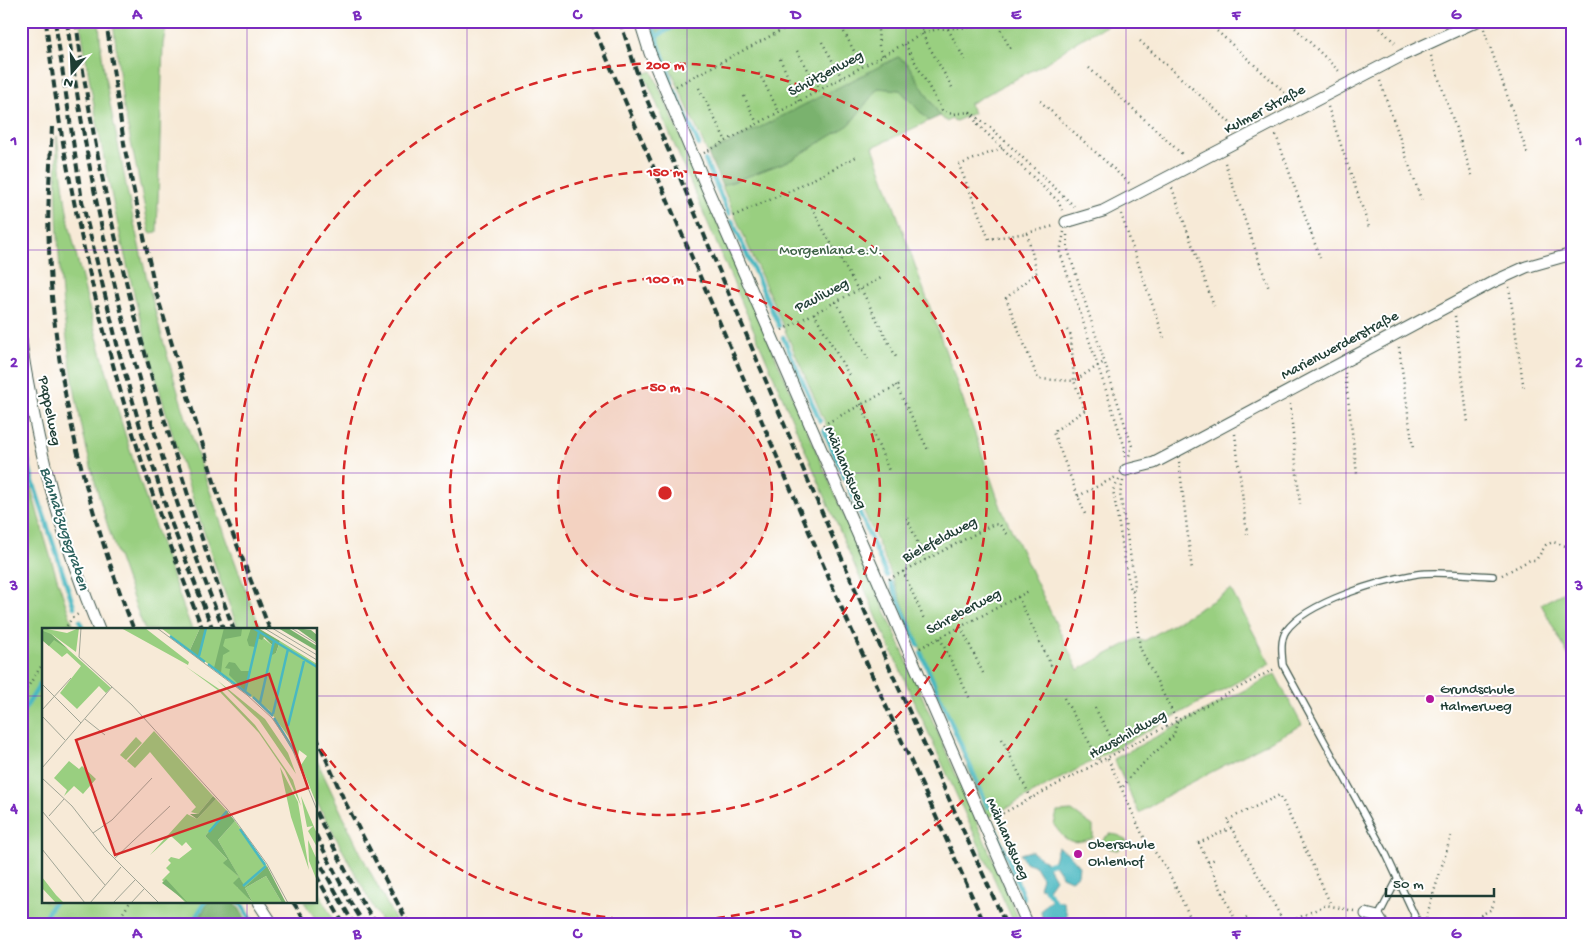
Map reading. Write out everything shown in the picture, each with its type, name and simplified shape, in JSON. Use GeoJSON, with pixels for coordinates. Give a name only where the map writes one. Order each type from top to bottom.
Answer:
{"type":"FeatureCollection","features":[{"type":"Feature","properties":{"kind":"street","name":"Mählandsweg"},"geometry":{"type":"LineString","coordinates":[[640,21],[665,90],[721,221],[1028,925]]}},
{"type":"Feature","properties":{"kind":"street","name":"Kulmer Straße"},"geometry":{"type":"LineString","coordinates":[[1066,222],[1082,218],[1117,204],[1403,55],[1426,44],[1480,24]]}},
{"type":"Feature","properties":{"kind":"street","name":"Marienwerderstraße"},"geometry":{"type":"LineString","coordinates":[[1126,470],[1154,463],[1508,275],[1526,267],[1572,254]]}},
{"type":"Feature","properties":{"kind":"street","name":"Pappelweg"},"geometry":{"type":"LineString","coordinates":[[21,339],[41,450],[71,561],[98,628]]}},
{"type":"Feature","properties":{"kind":"street"},"geometry":{"type":"LineString","coordinates":[[259,904],[273,925]]}},
{"type":"Feature","properties":{"kind":"street"},"geometry":{"type":"LineString","coordinates":[[1366,914],[1381,921]]}},
{"type":"Feature","properties":{"kind":"lane"},"geometry":{"type":"LineString","coordinates":[[1421,923],[1397,880],[1386,854],[1283,665],[1281,650],[1285,632],[1297,620],[1339,595],[1418,574],[1493,576]]}},
{"type":"Feature","properties":{"kind":"lane"},"geometry":{"type":"LineString","coordinates":[[1381,921],[1397,880]]}},
{"type":"Feature","properties":{"kind":"path"},"geometry":{"type":"LineString","coordinates":[[781,21],[780,25],[783,30]]}},
{"type":"Feature","properties":{"kind":"path"},"geometry":{"type":"LineString","coordinates":[[665,90],[682,85],[798,21]]}},
{"type":"Feature","properties":{"kind":"path"},"geometry":{"type":"LineString","coordinates":[[874,21],[879,29],[877,45],[883,56]]}},
{"type":"Feature","properties":{"kind":"path"},"geometry":{"type":"LineString","coordinates":[[918,21],[923,34],[953,89]]}},
{"type":"Feature","properties":{"kind":"path"},"geometry":{"type":"LineString","coordinates":[[945,21],[965,60]]}},
{"type":"Feature","properties":{"kind":"path"},"geometry":{"type":"LineString","coordinates":[[972,21],[975,27],[984,21]]}},
{"type":"Feature","properties":{"kind":"path"},"geometry":{"type":"LineString","coordinates":[[996,21],[1012,52]]}},
{"type":"Feature","properties":{"kind":"path"},"geometry":{"type":"LineString","coordinates":[[1206,21],[1290,96],[1298,109]]}},
{"type":"Feature","properties":{"kind":"path"},"geometry":{"type":"LineString","coordinates":[[1288,21],[1342,74],[1348,83]]}},
{"type":"Feature","properties":{"kind":"path"},"geometry":{"type":"LineString","coordinates":[[1373,21],[1397,45],[1403,55]]}},
{"type":"Feature","properties":{"kind":"path"},"geometry":{"type":"LineString","coordinates":[[1480,24],[1528,155]]}},
{"type":"Feature","properties":{"kind":"path","name":"Schützenweg"},"geometry":{"type":"LineString","coordinates":[[694,158],[923,34],[937,29],[975,27]]}},
{"type":"Feature","properties":{"kind":"path"},"geometry":{"type":"LineString","coordinates":[[844,32],[862,67]]}},
{"type":"Feature","properties":{"kind":"path"},"geometry":{"type":"LineString","coordinates":[[1140,41],[1245,137]]}},
{"type":"Feature","properties":{"kind":"path"},"geometry":{"type":"LineString","coordinates":[[822,42],[842,78]]}},
{"type":"Feature","properties":{"kind":"path"},"geometry":{"type":"LineString","coordinates":[[905,44],[943,112],[953,114],[970,112],[990,127],[1068,200],[1082,218]]}},
{"type":"Feature","properties":{"kind":"path"},"geometry":{"type":"LineString","coordinates":[[1426,44],[1472,175]]}},
{"type":"Feature","properties":{"kind":"path"},"geometry":{"type":"LineString","coordinates":[[797,50],[820,90]]}},
{"type":"Feature","properties":{"kind":"path"},"geometry":{"type":"LineString","coordinates":[[780,60],[799,101]]}},
{"type":"Feature","properties":{"kind":"path"},"geometry":{"type":"LineString","coordinates":[[1089,68],[1192,165]]}},
{"type":"Feature","properties":{"kind":"path"},"geometry":{"type":"LineString","coordinates":[[1374,70],[1422,202]]}},
{"type":"Feature","properties":{"kind":"path"},"geometry":{"type":"LineString","coordinates":[[759,73],[779,112]]}},
{"type":"Feature","properties":{"kind":"path"},"geometry":{"type":"LineString","coordinates":[[699,88],[726,140]]}},
{"type":"Feature","properties":{"kind":"path"},"geometry":{"type":"LineString","coordinates":[[744,96],[758,124]]}},
{"type":"Feature","properties":{"kind":"path"},"geometry":{"type":"LineString","coordinates":[[1323,96],[1370,230]]}},
{"type":"Feature","properties":{"kind":"path"},"geometry":{"type":"LineString","coordinates":[[1040,101],[1139,192]]}},
{"type":"Feature","properties":{"kind":"path"},"geometry":{"type":"LineString","coordinates":[[970,112],[978,125],[1058,200],[1066,222],[1068,250],[1132,446],[1120,494],[1135,583],[1133,593]]}},
{"type":"Feature","properties":{"kind":"path"},"geometry":{"type":"LineString","coordinates":[[1271,124],[1320,258]]}},
{"type":"Feature","properties":{"kind":"path"},"geometry":{"type":"LineString","coordinates":[[1002,148],[959,165],[989,240],[1054,226]]}},
{"type":"Feature","properties":{"kind":"path"},"geometry":{"type":"LineString","coordinates":[[1218,151],[1225,164],[1269,289]]}},
{"type":"Feature","properties":{"kind":"path"},"geometry":{"type":"LineString","coordinates":[[721,221],[790,191],[856,157]]}},
{"type":"Feature","properties":{"kind":"path"},"geometry":{"type":"LineString","coordinates":[[1168,177],[1214,306]]}},
{"type":"Feature","properties":{"kind":"path"},"geometry":{"type":"LineString","coordinates":[[1117,204],[1164,338]]}},
{"type":"Feature","properties":{"kind":"path"},"geometry":{"type":"LineString","coordinates":[[812,207],[824,234],[837,252],[897,359]]}},
{"type":"Feature","properties":{"kind":"path"},"geometry":{"type":"LineString","coordinates":[[1066,222],[1060,252],[1125,448],[1126,470],[1113,490],[1129,584],[1133,593],[1140,648],[1177,721],[1174,735],[1134,772],[1122,788]]}},
{"type":"Feature","properties":{"kind":"path"},"geometry":{"type":"LineString","coordinates":[[1027,233],[1037,272],[1006,298],[1038,379],[1074,381],[1104,362]]}},
{"type":"Feature","properties":{"kind":"path"},"geometry":{"type":"LineString","coordinates":[[1508,275],[1524,390]]}},
{"type":"Feature","properties":{"kind":"path","name":"Pauliweg"},"geometry":{"type":"LineString","coordinates":[[772,336],[883,277]]}},
{"type":"Feature","properties":{"kind":"path"},"geometry":{"type":"LineString","coordinates":[[836,302],[868,359]]}},
{"type":"Feature","properties":{"kind":"path"},"geometry":{"type":"LineString","coordinates":[[1452,304],[1456,322],[1468,424]]}},
{"type":"Feature","properties":{"kind":"path"},"geometry":{"type":"LineString","coordinates":[[814,313],[849,375]]}},
{"type":"Feature","properties":{"kind":"path"},"geometry":{"type":"LineString","coordinates":[[1067,330],[1071,335],[1074,381],[1084,410],[1052,432],[1085,514]]}},
{"type":"Feature","properties":{"kind":"path"},"geometry":{"type":"LineString","coordinates":[[1395,334],[1401,351],[1413,449]]}},
{"type":"Feature","properties":{"kind":"path"},"geometry":{"type":"LineString","coordinates":[[1342,362],[1347,380],[1357,474]]}},
{"type":"Feature","properties":{"kind":"path"},"geometry":{"type":"LineString","coordinates":[[812,430],[902,382]]}},
{"type":"Feature","properties":{"kind":"path"},"geometry":{"type":"LineString","coordinates":[[896,385],[928,450]]}},
{"type":"Feature","properties":{"kind":"path"},"geometry":{"type":"LineString","coordinates":[[1286,392],[1292,409],[1300,504]]}},
{"type":"Feature","properties":{"kind":"path"},"geometry":{"type":"LineString","coordinates":[[861,404],[890,473]]}},
{"type":"Feature","properties":{"kind":"path"},"geometry":{"type":"LineString","coordinates":[[1231,423],[1236,437],[1246,534]]}},
{"type":"Feature","properties":{"kind":"path"},"geometry":{"type":"LineString","coordinates":[[1175,452],[1181,466],[1192,570]]}},
{"type":"Feature","properties":{"kind":"path"},"geometry":{"type":"LineString","coordinates":[[1078,496],[1110,482],[1126,470]]}},
{"type":"Feature","properties":{"kind":"path"},"geometry":{"type":"LineString","coordinates":[[907,518],[924,560]]}},
{"type":"Feature","properties":{"kind":"path","name":"Bielefeldweg"},"geometry":{"type":"LineString","coordinates":[[879,584],[994,524],[1000,525],[1008,535]]}},
{"type":"Feature","properties":{"kind":"path"},"geometry":{"type":"LineString","coordinates":[[1493,576],[1501,576],[1530,560],[1536,560],[1546,545],[1553,542],[1572,548]]}},
{"type":"Feature","properties":{"kind":"path"},"geometry":{"type":"LineString","coordinates":[[903,572],[924,619]]}},
{"type":"Feature","properties":{"kind":"path","name":"Schreberweg"},"geometry":{"type":"LineString","coordinates":[[910,654],[1029,591]]}},
{"type":"Feature","properties":{"kind":"path"},"geometry":{"type":"LineString","coordinates":[[1018,597],[1052,667]]}},
{"type":"Feature","properties":{"kind":"path"},"geometry":{"type":"LineString","coordinates":[[65,628],[72,618],[90,608]]}},
{"type":"Feature","properties":{"kind":"path"},"geometry":{"type":"LineString","coordinates":[[961,627],[983,673]]}},
{"type":"Feature","properties":{"kind":"path"},"geometry":{"type":"LineString","coordinates":[[940,638],[970,699]]}},
{"type":"Feature","properties":{"kind":"path"},"geometry":{"type":"LineString","coordinates":[[21,698],[42,665]]}},
{"type":"Feature","properties":{"kind":"path","name":"Hauschildweg"},"geometry":{"type":"LineString","coordinates":[[984,824],[1283,665]]}},
{"type":"Feature","properties":{"kind":"path"},"geometry":{"type":"LineString","coordinates":[[1064,698],[1101,762]]}},
{"type":"Feature","properties":{"kind":"path"},"geometry":{"type":"LineString","coordinates":[[1095,708],[1119,752]]}},
{"type":"Feature","properties":{"kind":"path"},"geometry":{"type":"LineString","coordinates":[[1002,739],[1032,799]]}},
{"type":"Feature","properties":{"kind":"path"},"geometry":{"type":"LineString","coordinates":[[1108,758],[1142,834],[1167,869],[1194,925]]}},
{"type":"Feature","properties":{"kind":"path"},"geometry":{"type":"LineString","coordinates":[[1331,905],[1280,795],[1227,820],[1284,924],[1326,905],[1366,914]]}},
{"type":"Feature","properties":{"kind":"path"},"geometry":{"type":"LineString","coordinates":[[1232,828],[1199,843],[1237,924],[1247,918]]}},
{"type":"Feature","properties":{"kind":"path"},"geometry":{"type":"LineString","coordinates":[[1421,923],[1428,917],[1451,836]]}},
{"type":"Feature","properties":{"kind":"path"},"geometry":{"type":"LineString","coordinates":[[1208,862],[1214,859]]}},
{"type":"Feature","properties":{"kind":"path"},"geometry":{"type":"LineString","coordinates":[[1223,893],[1229,890]]}},
{"type":"Feature","properties":{"kind":"path"},"geometry":{"type":"LineString","coordinates":[[1463,925],[1492,909],[1494,901]]}},
{"type":"Feature","properties":{"kind":"path"},"geometry":{"type":"LineString","coordinates":[[115,925],[129,904]]}},
{"type":"Feature","properties":{"kind":"path"},"geometry":{"type":"LineString","coordinates":[[1295,919],[1299,925]]}},
{"type":"Feature","properties":{"kind":"green space"},"geometry":{"type":"Polygon","coordinates":[[[80,21],[99,21],[104,73],[147,279],[198,456],[260,628],[238,628],[215,566],[175,443],[127,264],[113,204],[80,21]]]}},
{"type":"Feature","properties":{"kind":"green space"},"geometry":{"type":"Polygon","coordinates":[[[113,21],[167,21],[163,44],[157,232],[150,233],[123,104],[113,21]]]}},
{"type":"Feature","properties":{"kind":"green space"},"geometry":{"type":"Polygon","coordinates":[[[650,21],[682,21],[656,36],[650,21]]]}},
{"type":"Feature","properties":{"kind":"green space"},"geometry":{"type":"Polygon","coordinates":[[[682,21],[1116,21],[1079,40],[1044,64],[969,104],[974,113],[956,121],[951,119],[947,122],[940,116],[907,63],[898,57],[708,154],[656,36],[682,21]]]}},
{"type":"Feature","properties":{"kind":"green space"},"geometry":{"type":"Polygon","coordinates":[[[898,57],[907,63],[940,116],[929,121],[900,90],[878,88],[849,125],[791,160],[722,186],[708,154],[898,57]]]}},
{"type":"Feature","properties":{"kind":"green space"},"geometry":{"type":"Polygon","coordinates":[[[652,71],[1021,925],[1015,925],[884,634],[644,74],[652,71]]]}},
{"type":"Feature","properties":{"kind":"green space","name":"Morgenland e.V."},"geometry":{"type":"Polygon","coordinates":[[[878,88],[900,90],[929,121],[873,147],[1002,510],[1078,670],[1136,639],[1144,641],[1231,590],[1270,664],[988,818],[887,564],[722,186],[791,160],[849,125],[878,88]]]}},
{"type":"Feature","properties":{"kind":"green space"},"geometry":{"type":"Polygon","coordinates":[[[57,136],[71,232],[98,343],[142,487],[191,628],[144,628],[106,520],[91,467],[79,413],[70,358],[58,247],[57,136]]]}},
{"type":"Feature","properties":{"kind":"green space"},"geometry":{"type":"Polygon","coordinates":[[[21,449],[45,540],[74,628],[42,628],[42,904],[236,904],[250,925],[21,925],[21,449]]]}},
{"type":"Feature","properties":{"kind":"green space"},"geometry":{"type":"Polygon","coordinates":[[[1572,588],[1572,662],[1541,604],[1572,588]]]}},
{"type":"Feature","properties":{"kind":"green space"},"geometry":{"type":"Polygon","coordinates":[[[1275,674],[1302,725],[1173,792],[1139,813],[1114,759],[1275,674]]]}},
{"type":"Feature","properties":{"kind":"green space"},"geometry":{"type":"Polygon","coordinates":[[[318,763],[362,856],[398,925],[383,925],[318,805],[318,763]]]}},
{"type":"Feature","properties":{"kind":"green space"},"geometry":{"type":"Polygon","coordinates":[[[1072,811],[1093,826],[1093,838],[1074,842],[1062,836],[1054,825],[1057,812],[1072,811]]]}},
{"type":"Feature","properties":{"kind":"green space"},"geometry":{"type":"Polygon","coordinates":[[[1110,834],[1121,836],[1128,845],[1117,850],[1109,848],[1102,843],[1104,838],[1110,834]]]}},
{"type":"Feature","properties":{"kind":"green space"},"geometry":{"type":"Polygon","coordinates":[[[318,892],[336,925],[320,925],[305,904],[318,904],[318,892]]]}},
{"type":"Feature","properties":{"kind":"green space"},"geometry":{"type":"Polygon","coordinates":[[[208,904],[236,904],[250,925],[195,925],[208,904]]]}},
{"type":"Feature","properties":{"kind":"water"},"geometry":{"type":"Polygon","coordinates":[[[1058,847],[1068,853],[1079,865],[1078,875],[1071,880],[1062,876],[1053,863],[1058,847]]]}},
{"type":"Feature","properties":{"kind":"water"},"geometry":{"type":"Polygon","coordinates":[[[1031,851],[1045,861],[1055,879],[1048,889],[1039,887],[1042,878],[1034,865],[1025,862],[1020,854],[1031,851]]]}},
{"type":"Feature","properties":{"kind":"water"},"geometry":{"type":"Polygon","coordinates":[[[1050,900],[1063,901],[1067,915],[1063,925],[1043,925],[1041,910],[1050,900]]]}},
{"type":"Feature","properties":{"kind":"waterway"},"geometry":{"type":"LineString","coordinates":[[651,21],[672,83]]}},
{"type":"Feature","properties":{"kind":"waterway"},"geometry":{"type":"LineString","coordinates":[[655,37],[684,21]]}},
{"type":"Feature","properties":{"kind":"waterway"},"geometry":{"type":"LineString","coordinates":[[675,91],[699,145]]}},
{"type":"Feature","properties":{"kind":"waterway"},"geometry":{"type":"LineString","coordinates":[[705,160],[729,214]]}},
{"type":"Feature","properties":{"kind":"waterway"},"geometry":{"type":"LineString","coordinates":[[732,221],[779,326]]}},
{"type":"Feature","properties":{"kind":"waterway"},"geometry":{"type":"LineString","coordinates":[[783,337],[820,421]]}},
{"type":"Feature","properties":{"kind":"waterway","name":"Bahnabzugsgraben"},"geometry":{"type":"LineString","coordinates":[[21,429],[33,482],[74,607]]}},
{"type":"Feature","properties":{"kind":"waterway"},"geometry":{"type":"LineString","coordinates":[[824,430],[887,576]]}},
{"type":"Feature","properties":{"kind":"waterway"},"geometry":{"type":"LineString","coordinates":[[891,583],[918,645]]}},
{"type":"Feature","properties":{"kind":"waterway","name":"Bahnabzugsgraben"},"geometry":{"type":"LineString","coordinates":[[80,621],[82,628]]}},
{"type":"Feature","properties":{"kind":"waterway"},"geometry":{"type":"LineString","coordinates":[[921,653],[988,807]]}},
{"type":"Feature","properties":{"kind":"waterway"},"geometry":{"type":"LineString","coordinates":[[21,715],[42,681]]}},
{"type":"Feature","properties":{"kind":"waterway"},"geometry":{"type":"LineString","coordinates":[[996,830],[1024,899]]}},
{"type":"Feature","properties":{"kind":"waterway"},"geometry":{"type":"LineString","coordinates":[[1047,865],[1053,863]]}},
{"type":"Feature","properties":{"kind":"waterway"},"geometry":{"type":"LineString","coordinates":[[1045,888],[1054,900]]}},
{"type":"Feature","properties":{"kind":"waterway"},"geometry":{"type":"LineString","coordinates":[[40,925],[53,904]]}},
{"type":"Feature","properties":{"kind":"waterway"},"geometry":{"type":"LineString","coordinates":[[191,925],[204,904]]}},
{"type":"Feature","properties":{"kind":"waterway","name":"Bahnabzugsgraben"},"geometry":{"type":"LineString","coordinates":[[241,904],[255,925]]}},
{"type":"Feature","properties":{"kind":"railway"},"geometry":{"type":"LineString","coordinates":[[46,21],[69,176],[104,331],[125,408],[149,483],[202,628]]}},
{"type":"Feature","properties":{"kind":"railway"},"geometry":{"type":"LineString","coordinates":[[55,21],[82,201],[119,352],[141,430],[171,522],[212,628]]}},
{"type":"Feature","properties":{"kind":"railway"},"geometry":{"type":"LineString","coordinates":[[67,21],[78,99],[92,176],[126,330],[170,482],[223,628]]}},
{"type":"Feature","properties":{"kind":"railway"},"geometry":{"type":"LineString","coordinates":[[76,21],[94,137],[133,310],[165,423],[207,555],[233,628]]}},
{"type":"Feature","properties":{"kind":"railway"},"geometry":{"type":"LineString","coordinates":[[106,21],[125,150],[156,292],[220,501],[269,628]]}},
{"type":"Feature","properties":{"kind":"railway"},"geometry":{"type":"LineString","coordinates":[[591,21],[839,602],[985,925]]}},
{"type":"Feature","properties":{"kind":"railway"},"geometry":{"type":"LineString","coordinates":[[620,21],[642,88],[804,471],[886,660],[1006,925]]}},
{"type":"Feature","properties":{"kind":"railway"},"geometry":{"type":"LineString","coordinates":[[52,127],[48,233],[52,298],[65,395],[87,490],[101,537],[133,628]]}},
{"type":"Feature","properties":{"kind":"railway"},"geometry":{"type":"LineString","coordinates":[[318,741],[345,802],[409,925]]}},
{"type":"Feature","properties":{"kind":"railway"},"geometry":{"type":"LineString","coordinates":[[318,816],[359,897],[377,925]]}},
{"type":"Feature","properties":{"kind":"railway"},"geometry":{"type":"LineString","coordinates":[[318,839],[349,900],[365,925]]}},
{"type":"Feature","properties":{"kind":"railway"},"geometry":{"type":"LineString","coordinates":[[318,860],[354,925]]}},
{"type":"Feature","properties":{"kind":"railway"},"geometry":{"type":"LineString","coordinates":[[318,879],[344,925]]}},
{"type":"Feature","properties":{"kind":"railway"},"geometry":{"type":"LineString","coordinates":[[294,904],[308,925]]}},
{"type":"Feature","properties":{"kind":"place","name":"Grundschule Halmerweg"},"geometry":{"type":"Point","coordinates":[1430,699]}},
{"type":"Feature","properties":{"kind":"place","name":"Oberschule Ohlenhof"},"geometry":{"type":"Point","coordinates":[1078,854]}}]}
